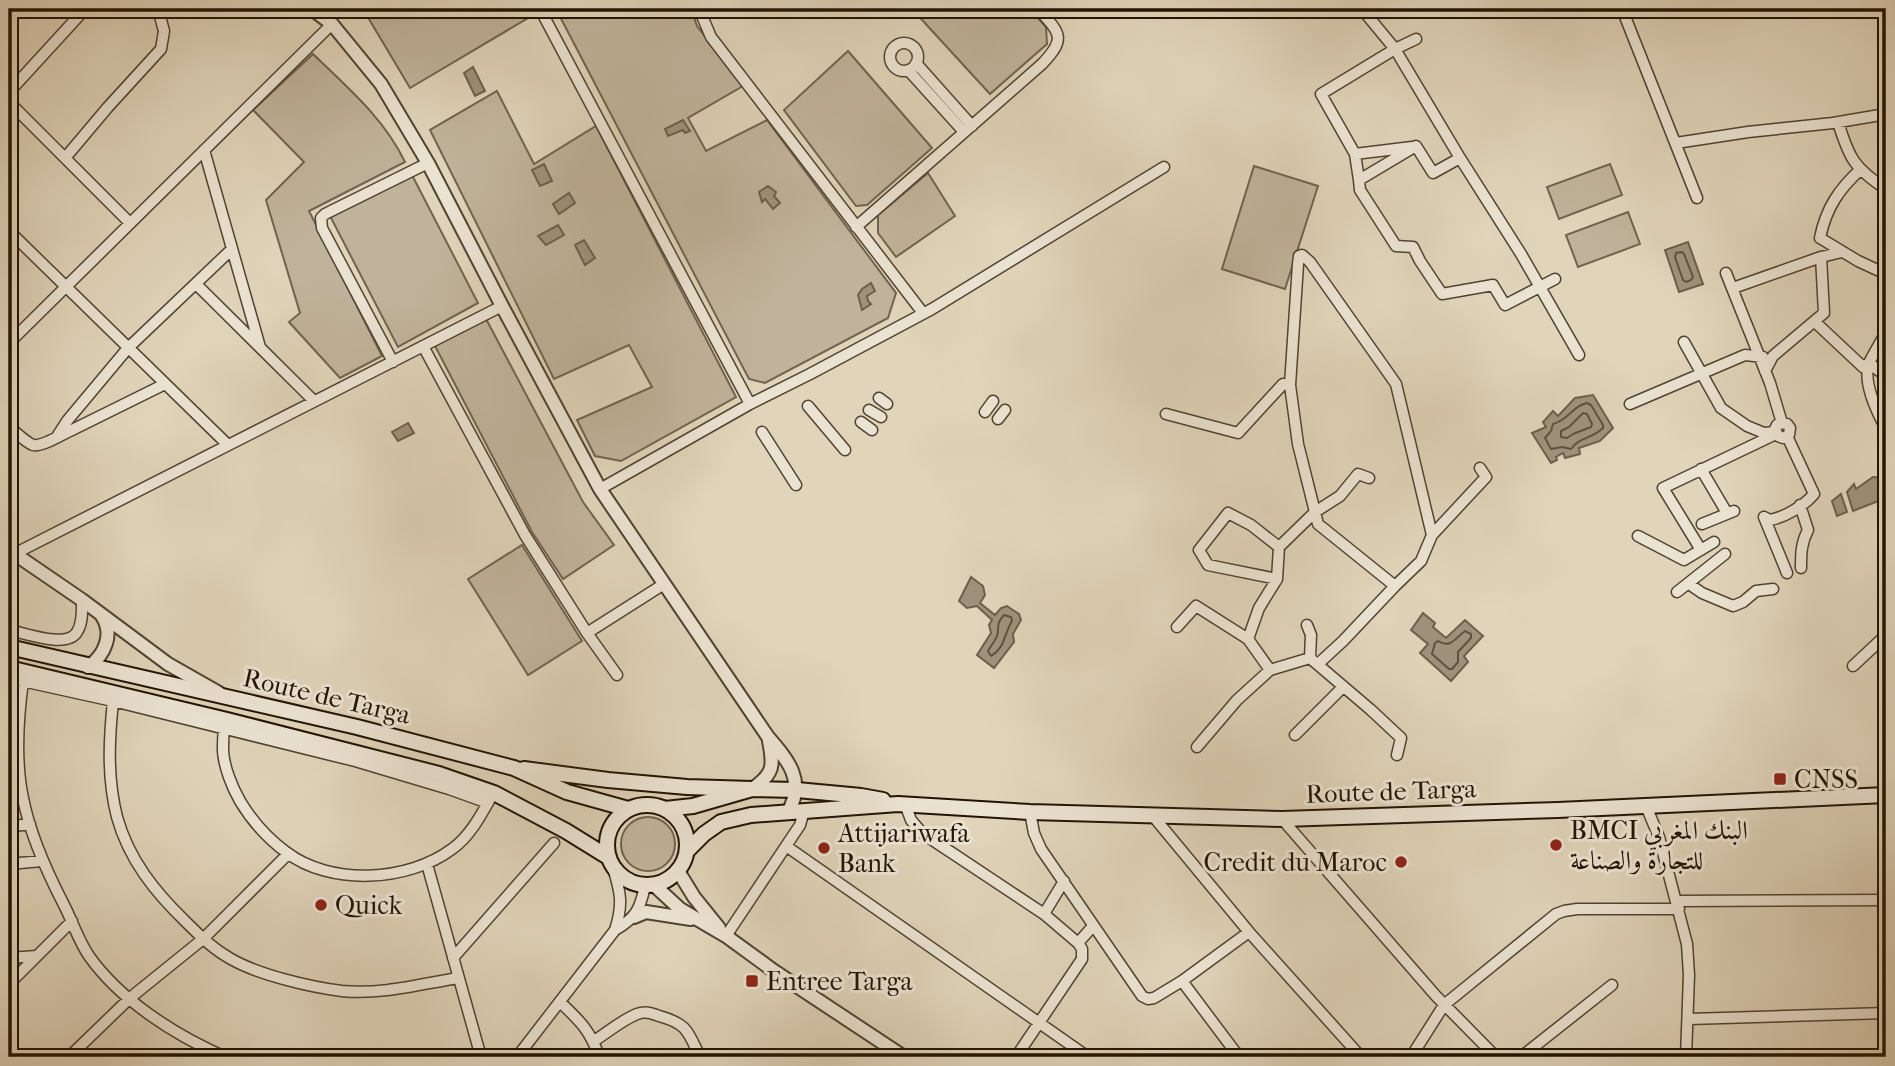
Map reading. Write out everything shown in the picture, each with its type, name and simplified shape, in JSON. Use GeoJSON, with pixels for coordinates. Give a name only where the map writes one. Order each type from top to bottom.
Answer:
{"type":"FeatureCollection","features":[{"type":"Feature","properties":{"kind":"main road","name":"Route de Targa"},"geometry":{"type":"LineString","coordinates":[[9,648],[357,727],[514,768],[567,792],[628,809]]}},
{"type":"Feature","properties":{"kind":"main road","name":"Route de Targa"},"geometry":{"type":"LineString","coordinates":[[9,668],[439,774],[566,831],[611,863]]}},
{"type":"Feature","properties":{"kind":"main road"},"geometry":{"type":"LineString","coordinates":[[514,768],[616,781],[752,789]]}},
{"type":"Feature","properties":{"kind":"main road","name":"Route de Targa"},"geometry":{"type":"LineString","coordinates":[[665,809],[694,806],[752,789],[797,790],[861,796],[902,804],[1030,812],[1282,819],[1886,795]]}},
{"type":"Feature","properties":{"kind":"main road","name":"Route de Targa"},"geometry":{"type":"LineString","coordinates":[[687,851],[721,822],[751,815],[902,804]]}},
{"type":"Feature","properties":{"kind":"main road"},"geometry":{"type":"LineString","coordinates":[[647,805],[665,809],[676,817],[687,838],[684,862],[667,880],[650,886],[627,881],[611,863],[607,839],[611,827],[628,809],[647,805]]}},
{"type":"Feature","properties":{"kind":"street"},"geometry":{"type":"LineString","coordinates":[[9,92],[85,9]]}},
{"type":"Feature","properties":{"kind":"street"},"geometry":{"type":"LineString","coordinates":[[65,158],[161,50],[164,31],[158,9]]}},
{"type":"Feature","properties":{"kind":"street"},"geometry":{"type":"LineString","coordinates":[[312,9],[328,17],[381,84],[428,163],[600,489],[768,737],[788,761],[797,790],[794,803],[788,812]]}},
{"type":"Feature","properties":{"kind":"street"},"geometry":{"type":"LineString","coordinates":[[540,9],[750,404]]}},
{"type":"Feature","properties":{"kind":"street"},"geometry":{"type":"LineString","coordinates":[[699,9],[711,37],[923,313]]}},
{"type":"Feature","properties":{"kind":"street"},"geometry":{"type":"LineString","coordinates":[[856,226],[1056,50],[1058,35],[1038,9]]}},
{"type":"Feature","properties":{"kind":"street"},"geometry":{"type":"LineString","coordinates":[[1362,9],[1395,48],[1579,355]]}},
{"type":"Feature","properties":{"kind":"street"},"geometry":{"type":"LineString","coordinates":[[1622,9],[1697,198]]}},
{"type":"Feature","properties":{"kind":"street"},"geometry":{"type":"LineString","coordinates":[[9,343],[204,150],[328,17]]}},
{"type":"Feature","properties":{"kind":"street"},"geometry":{"type":"LineString","coordinates":[[1416,39],[1395,48],[1321,94],[1355,154],[1360,190],[1396,246],[1413,247],[1442,294],[1493,285],[1505,305],[1555,279]]}},
{"type":"Feature","properties":{"kind":"street"},"geometry":{"type":"LineString","coordinates":[[903,43],[912,46],[917,54],[916,63],[908,70],[899,70],[892,64],[890,55],[895,47],[903,43]]}},
{"type":"Feature","properties":{"kind":"street"},"geometry":{"type":"LineString","coordinates":[[916,63],[968,129]]}},
{"type":"Feature","properties":{"kind":"street"},"geometry":{"type":"LineString","coordinates":[[908,70],[968,129]]}},
{"type":"Feature","properties":{"kind":"street"},"geometry":{"type":"LineString","coordinates":[[9,102],[130,223]]}},
{"type":"Feature","properties":{"kind":"street"},"geometry":{"type":"LineString","coordinates":[[1676,143],[1886,114]]}},
{"type":"Feature","properties":{"kind":"street"},"geometry":{"type":"LineString","coordinates":[[1838,122],[1849,155],[1864,174],[1886,189]]}},
{"type":"Feature","properties":{"kind":"street"},"geometry":{"type":"LineString","coordinates":[[1355,154],[1416,146]]}},
{"type":"Feature","properties":{"kind":"street"},"geometry":{"type":"LineString","coordinates":[[1416,146],[1433,173],[1460,158]]}},
{"type":"Feature","properties":{"kind":"street"},"geometry":{"type":"LineString","coordinates":[[1359,180],[1416,146]]}},
{"type":"Feature","properties":{"kind":"street"},"geometry":{"type":"LineString","coordinates":[[204,150],[260,346]]}},
{"type":"Feature","properties":{"kind":"street"},"geometry":{"type":"LineString","coordinates":[[393,362],[322,228],[321,218],[428,163]]}},
{"type":"Feature","properties":{"kind":"street"},"geometry":{"type":"LineString","coordinates":[[600,489],[750,404],[923,313],[1164,167]]}},
{"type":"Feature","properties":{"kind":"street"},"geometry":{"type":"LineString","coordinates":[[1861,169],[1845,184],[1824,218],[1820,238],[1886,274]]}},
{"type":"Feature","properties":{"kind":"street"},"geometry":{"type":"LineString","coordinates":[[9,231],[228,445]]}},
{"type":"Feature","properties":{"kind":"street"},"geometry":{"type":"LineString","coordinates":[[58,435],[66,421],[128,348],[232,249]]}},
{"type":"Feature","properties":{"kind":"street"},"geometry":{"type":"LineString","coordinates":[[1733,288],[1842,252]]}},
{"type":"Feature","properties":{"kind":"street"},"geometry":{"type":"LineString","coordinates":[[1395,586],[1318,524],[1298,444],[1290,385],[1299,256],[1302,255],[1310,262],[1396,384],[1432,535]]}},
{"type":"Feature","properties":{"kind":"street"},"geometry":{"type":"LineString","coordinates":[[1765,371],[1773,356],[1824,313],[1821,257]]}},
{"type":"Feature","properties":{"kind":"street"},"geometry":{"type":"LineString","coordinates":[[1684,342],[1721,408],[1747,426],[1764,433],[1775,433],[1783,438],[1787,436],[1790,428],[1782,422],[1760,357],[1726,273]]}},
{"type":"Feature","properties":{"kind":"street"},"geometry":{"type":"LineString","coordinates":[[196,284],[314,401]]}},
{"type":"Feature","properties":{"kind":"street"},"geometry":{"type":"LineString","coordinates":[[228,698],[168,664],[82,600],[11,552],[502,306]]}},
{"type":"Feature","properties":{"kind":"street"},"geometry":{"type":"LineString","coordinates":[[1815,322],[1863,367],[1869,363],[1885,339]]}},
{"type":"Feature","properties":{"kind":"street"},"geometry":{"type":"LineString","coordinates":[[424,346],[525,535],[617,675]]}},
{"type":"Feature","properties":{"kind":"street"},"geometry":{"type":"LineString","coordinates":[[1630,404],[1745,355],[1773,356]]}},
{"type":"Feature","properties":{"kind":"street"},"geometry":{"type":"LineString","coordinates":[[1869,363],[1886,376]]}},
{"type":"Feature","properties":{"kind":"street"},"geometry":{"type":"LineString","coordinates":[[1869,363],[1868,382],[1875,408],[1886,429]]}},
{"type":"Feature","properties":{"kind":"street"},"geometry":{"type":"LineString","coordinates":[[9,427],[33,445],[42,444],[165,384]]}},
{"type":"Feature","properties":{"kind":"street"},"geometry":{"type":"LineString","coordinates":[[1166,414],[1238,433],[1283,384],[1290,385]]}},
{"type":"Feature","properties":{"kind":"street"},"geometry":{"type":"LineString","coordinates":[[985,412],[993,401]]}},
{"type":"Feature","properties":{"kind":"street"},"geometry":{"type":"LineString","coordinates":[[808,406],[845,450]]}},
{"type":"Feature","properties":{"kind":"street"},"geometry":{"type":"LineString","coordinates":[[869,410],[881,417]]}},
{"type":"Feature","properties":{"kind":"street"},"geometry":{"type":"LineString","coordinates":[[998,419],[1005,410]]}},
{"type":"Feature","properties":{"kind":"street"},"geometry":{"type":"LineString","coordinates":[[861,422],[872,430]]}},
{"type":"Feature","properties":{"kind":"street"},"geometry":{"type":"LineString","coordinates":[[1775,433],[1775,427],[1782,422]]}},
{"type":"Feature","properties":{"kind":"street"},"geometry":{"type":"LineString","coordinates":[[762,432],[796,485]]}},
{"type":"Feature","properties":{"kind":"street"},"geometry":{"type":"LineString","coordinates":[[1701,550],[1663,488],[1775,433]]}},
{"type":"Feature","properties":{"kind":"street"},"geometry":{"type":"LineString","coordinates":[[1787,436],[1814,494],[1782,518],[1769,520],[1764,517],[1787,573]]}},
{"type":"Feature","properties":{"kind":"street"},"geometry":{"type":"LineString","coordinates":[[1197,747],[1237,700],[1270,670],[1314,661],[1343,641],[1421,561],[1432,535],[1486,477],[1480,468]]}},
{"type":"Feature","properties":{"kind":"street"},"geometry":{"type":"LineString","coordinates":[[1701,468],[1731,512],[1702,524]]}},
{"type":"Feature","properties":{"kind":"street"},"geometry":{"type":"LineString","coordinates":[[1248,639],[1259,608],[1277,579],[1279,547],[1315,512],[1340,496],[1358,474],[1369,478]]}},
{"type":"Feature","properties":{"kind":"street"},"geometry":{"type":"LineString","coordinates":[[1800,505],[1808,530],[1801,552],[1801,568]]}},
{"type":"Feature","properties":{"kind":"street"},"geometry":{"type":"LineString","coordinates":[[1277,579],[1208,565],[1199,550],[1228,513],[1251,525],[1279,547]]}},
{"type":"Feature","properties":{"kind":"street"},"geometry":{"type":"LineString","coordinates":[[1638,536],[1684,560],[1714,542]]}},
{"type":"Feature","properties":{"kind":"street"},"geometry":{"type":"LineString","coordinates":[[1678,592],[1725,554]]}},
{"type":"Feature","properties":{"kind":"street"},"geometry":{"type":"LineString","coordinates":[[1689,583],[1702,593],[1733,606],[1743,602],[1756,591],[1773,589]]}},
{"type":"Feature","properties":{"kind":"street"},"geometry":{"type":"LineString","coordinates":[[587,633],[664,584]]}},
{"type":"Feature","properties":{"kind":"street"},"geometry":{"type":"LineString","coordinates":[[9,630],[59,640],[69,639],[79,628],[82,600]]}},
{"type":"Feature","properties":{"kind":"street"},"geometry":{"type":"LineString","coordinates":[[1177,627],[1196,606],[1248,639],[1270,670]]}},
{"type":"Feature","properties":{"kind":"street"},"geometry":{"type":"LineString","coordinates":[[88,667],[101,655],[108,639],[106,622],[100,613]]}},
{"type":"Feature","properties":{"kind":"street"},"geometry":{"type":"LineString","coordinates":[[1307,625],[1314,661],[1401,738],[1397,755]]}},
{"type":"Feature","properties":{"kind":"street"},"geometry":{"type":"LineString","coordinates":[[1853,667],[1886,635]]}},
{"type":"Feature","properties":{"kind":"street"},"geometry":{"type":"LineString","coordinates":[[9,678],[113,701],[355,761],[449,789],[491,798],[466,836],[451,850],[427,864],[396,874],[373,876],[321,870],[288,854],[260,830],[238,796],[228,772],[223,753],[224,729]]}},
{"type":"Feature","properties":{"kind":"street"},"geometry":{"type":"LineString","coordinates":[[23,681],[15,705],[22,797],[42,861],[88,954],[105,975],[165,1027],[225,1057]]}},
{"type":"Feature","properties":{"kind":"street"},"geometry":{"type":"LineString","coordinates":[[1296,735],[1343,687]]}},
{"type":"Feature","properties":{"kind":"street"},"geometry":{"type":"LineString","coordinates":[[113,701],[109,766],[117,817],[139,866],[159,895],[203,939],[244,966],[306,985],[344,991],[371,991],[458,978]]}},
{"type":"Feature","properties":{"kind":"street"},"geometry":{"type":"LineString","coordinates":[[752,789],[770,773],[772,755],[768,737]]}},
{"type":"Feature","properties":{"kind":"street"},"geometry":{"type":"LineString","coordinates":[[902,804],[922,833],[1044,914],[1082,949],[1082,959],[1016,1057]]}},
{"type":"Feature","properties":{"kind":"street"},"geometry":{"type":"LineString","coordinates":[[1646,806],[1659,837],[1678,905],[1689,959],[1686,1057]]}},
{"type":"Feature","properties":{"kind":"street"},"geometry":{"type":"LineString","coordinates":[[726,936],[800,825],[804,811]]}},
{"type":"Feature","properties":{"kind":"street"},"geometry":{"type":"LineString","coordinates":[[1030,812],[1034,833],[1041,849],[1142,996],[1154,998],[1249,932]]}},
{"type":"Feature","properties":{"kind":"street"},"geometry":{"type":"LineString","coordinates":[[1153,816],[1249,932],[1361,1057]]}},
{"type":"Feature","properties":{"kind":"street"},"geometry":{"type":"LineString","coordinates":[[1282,819],[1444,1005],[1496,1057]]}},
{"type":"Feature","properties":{"kind":"street"},"geometry":{"type":"LineString","coordinates":[[9,823],[14,826],[30,824]]}},
{"type":"Feature","properties":{"kind":"street"},"geometry":{"type":"LineString","coordinates":[[453,958],[554,844]]}},
{"type":"Feature","properties":{"kind":"street"},"geometry":{"type":"LineString","coordinates":[[786,846],[1088,1057]]}},
{"type":"Feature","properties":{"kind":"street"},"geometry":{"type":"LineString","coordinates":[[69,1057],[130,998],[203,939],[288,854]]}},
{"type":"Feature","properties":{"kind":"street"},"geometry":{"type":"LineString","coordinates":[[9,864],[42,861]]}},
{"type":"Feature","properties":{"kind":"street"},"geometry":{"type":"LineString","coordinates":[[517,1057],[615,930],[621,904],[620,889],[611,863]]}},
{"type":"Feature","properties":{"kind":"street"},"geometry":{"type":"LineString","coordinates":[[427,864],[481,1057],[501,1057]]}},
{"type":"Feature","properties":{"kind":"street"},"geometry":{"type":"LineString","coordinates":[[678,871],[694,897],[726,936]]}},
{"type":"Feature","properties":{"kind":"street"},"geometry":{"type":"LineString","coordinates":[[1044,914],[1064,881]]}},
{"type":"Feature","properties":{"kind":"street"},"geometry":{"type":"LineString","coordinates":[[615,930],[634,917],[650,886],[680,909],[726,936],[904,1057]]}},
{"type":"Feature","properties":{"kind":"street"},"geometry":{"type":"LineString","coordinates":[[1410,1057],[1444,1005],[1556,914],[1564,911],[1678,905],[1886,900]]}},
{"type":"Feature","properties":{"kind":"street"},"geometry":{"type":"LineString","coordinates":[[634,917],[646,912],[696,919]]}},
{"type":"Feature","properties":{"kind":"street"},"geometry":{"type":"LineString","coordinates":[[9,984],[72,921]]}},
{"type":"Feature","properties":{"kind":"street"},"geometry":{"type":"LineString","coordinates":[[1078,943],[1093,926]]}},
{"type":"Feature","properties":{"kind":"street"},"geometry":{"type":"LineString","coordinates":[[9,958],[37,956]]}},
{"type":"Feature","properties":{"kind":"street"},"geometry":{"type":"LineString","coordinates":[[1182,981],[1239,1057]]}},
{"type":"Feature","properties":{"kind":"street"},"geometry":{"type":"LineString","coordinates":[[1521,1057],[1612,985]]}},
{"type":"Feature","properties":{"kind":"street"},"geometry":{"type":"LineString","coordinates":[[560,1002],[583,1024],[594,1041],[599,1057]]}},
{"type":"Feature","properties":{"kind":"street"},"geometry":{"type":"LineString","coordinates":[[594,1041],[633,1016],[647,1012],[682,1025],[700,1057]]}},
{"type":"Feature","properties":{"kind":"street"},"geometry":{"type":"LineString","coordinates":[[1689,1019],[1886,1013]]}},
{"type":"Feature","properties":{"kind":"shaded area"},"geometry":{"type":"Polygon","coordinates":[[[363,9],[538,9],[540,11],[410,88],[363,9]]]}},
{"type":"Feature","properties":{"kind":"shaded area"},"geometry":{"type":"Polygon","coordinates":[[[556,9],[691,9],[697,26],[743,86],[688,118],[706,151],[767,120],[896,293],[888,318],[765,383],[749,379],[556,9]]]}},
{"type":"Feature","properties":{"kind":"shaded area"},"geometry":{"type":"Polygon","coordinates":[[[912,9],[1030,9],[1046,27],[1047,44],[990,94],[912,9]]]}},
{"type":"Feature","properties":{"kind":"shaded area"},"geometry":{"type":"Polygon","coordinates":[[[848,51],[932,148],[867,205],[856,206],[784,110],[848,51]]]}},
{"type":"Feature","properties":{"kind":"shaded area"},"geometry":{"type":"Polygon","coordinates":[[[313,54],[376,117],[405,162],[309,211],[382,356],[340,378],[289,322],[300,313],[266,200],[304,162],[253,110],[313,54]]]}},
{"type":"Feature","properties":{"kind":"shaded area"},"geometry":{"type":"Polygon","coordinates":[[[497,91],[534,164],[596,126],[736,397],[621,461],[595,456],[577,420],[652,387],[629,345],[554,379],[430,130],[497,91]]]}},
{"type":"Feature","properties":{"kind":"shaded area"},"geometry":{"type":"Polygon","coordinates":[[[1610,164],[1622,195],[1559,219],[1547,187],[1610,164]]]}},
{"type":"Feature","properties":{"kind":"shaded area"},"geometry":{"type":"Polygon","coordinates":[[[1254,166],[1318,186],[1285,289],[1222,269],[1254,166]]]}},
{"type":"Feature","properties":{"kind":"shaded area"},"geometry":{"type":"Polygon","coordinates":[[[928,173],[955,216],[896,257],[878,233],[878,215],[928,173]]]}},
{"type":"Feature","properties":{"kind":"shaded area"},"geometry":{"type":"Polygon","coordinates":[[[412,175],[478,303],[398,347],[330,216],[412,175]]]}},
{"type":"Feature","properties":{"kind":"shaded area"},"geometry":{"type":"Polygon","coordinates":[[[1628,212],[1640,244],[1578,267],[1566,235],[1628,212]]]}},
{"type":"Feature","properties":{"kind":"shaded area"},"geometry":{"type":"Polygon","coordinates":[[[485,317],[583,502],[614,545],[563,579],[532,532],[434,344],[485,317]]]}},
{"type":"Feature","properties":{"kind":"shaded area"},"geometry":{"type":"Polygon","coordinates":[[[522,545],[582,641],[528,675],[468,579],[522,545]]]}},
{"type":"Feature","properties":{"kind":"shaded area"},"geometry":{"type":"Polygon","coordinates":[[[653,817],[663,821],[671,829],[675,844],[671,859],[663,867],[643,871],[633,867],[625,859],[621,839],[625,829],[633,821],[653,817]]]}},
{"type":"Feature","properties":{"kind":"water"},"geometry":{"type":"Polygon","coordinates":[[[473,67],[485,91],[475,96],[464,73],[473,67]]]}},
{"type":"Feature","properties":{"kind":"water"},"geometry":{"type":"Polygon","coordinates":[[[683,120],[690,131],[685,133],[683,130],[668,136],[665,129],[683,120]]]}},
{"type":"Feature","properties":{"kind":"water"},"geometry":{"type":"Polygon","coordinates":[[[544,164],[552,181],[540,186],[532,170],[544,164]]]}},
{"type":"Feature","properties":{"kind":"water"},"geometry":{"type":"Polygon","coordinates":[[[768,186],[776,192],[774,196],[780,203],[773,209],[765,199],[762,202],[759,192],[768,186]]]}},
{"type":"Feature","properties":{"kind":"water"},"geometry":{"type":"Polygon","coordinates":[[[569,193],[575,203],[559,214],[553,204],[569,193]]]}},
{"type":"Feature","properties":{"kind":"water"},"geometry":{"type":"Polygon","coordinates":[[[558,225],[564,235],[546,245],[538,236],[558,225]]]}},
{"type":"Feature","properties":{"kind":"water"},"geometry":{"type":"Polygon","coordinates":[[[584,240],[595,258],[585,265],[575,245],[584,240]]]}},
{"type":"Feature","properties":{"kind":"water"},"geometry":{"type":"Polygon","coordinates":[[[1688,242],[1703,284],[1679,292],[1665,250],[1688,242]]]}},
{"type":"Feature","properties":{"kind":"water"},"geometry":{"type":"Polygon","coordinates":[[[871,283],[875,291],[867,296],[871,304],[862,310],[858,295],[871,283]]]}},
{"type":"Feature","properties":{"kind":"water"},"geometry":{"type":"Polygon","coordinates":[[[1593,395],[1613,428],[1600,441],[1579,448],[1580,454],[1565,458],[1563,453],[1551,463],[1532,433],[1546,427],[1543,422],[1553,411],[1558,416],[1575,398],[1593,395]]]}},
{"type":"Feature","properties":{"kind":"water"},"geometry":{"type":"Polygon","coordinates":[[[408,423],[414,433],[398,441],[392,432],[408,423]]]}},
{"type":"Feature","properties":{"kind":"water"},"geometry":{"type":"Polygon","coordinates":[[[1873,477],[1886,478],[1886,498],[1853,511],[1847,492],[1854,484],[1856,489],[1873,477]]]}},
{"type":"Feature","properties":{"kind":"water"},"geometry":{"type":"Polygon","coordinates":[[[1841,494],[1847,512],[1837,516],[1832,501],[1841,494]]]}},
{"type":"Feature","properties":{"kind":"water"},"geometry":{"type":"Polygon","coordinates":[[[971,577],[983,586],[985,595],[980,603],[995,615],[1007,606],[1019,614],[1021,620],[1013,634],[1014,642],[994,668],[977,655],[991,633],[989,625],[992,620],[977,606],[967,608],[959,601],[971,577]]]}},
{"type":"Feature","properties":{"kind":"water"},"geometry":{"type":"Polygon","coordinates":[[[1423,613],[1435,623],[1433,627],[1446,638],[1465,620],[1483,636],[1464,656],[1468,662],[1451,681],[1420,653],[1428,644],[1411,630],[1423,613]]]}},
{"type":"Feature","properties":{"kind":"place","name":"CNSS"},"geometry":{"type":"Point","coordinates":[1780,779]}},
{"type":"Feature","properties":{"kind":"place","name":"BMCI البنك المغربي للتجارة والصناعة"},"geometry":{"type":"Point","coordinates":[1556,845]}},
{"type":"Feature","properties":{"kind":"place","name":"Attijariwafa Bank"},"geometry":{"type":"Point","coordinates":[824,848]}},
{"type":"Feature","properties":{"kind":"place","name":"Credit du Maroc"},"geometry":{"type":"Point","coordinates":[1401,862]}},
{"type":"Feature","properties":{"kind":"place","name":"Quick"},"geometry":{"type":"Point","coordinates":[321,905]}},
{"type":"Feature","properties":{"kind":"place","name":"Entree Targa"},"geometry":{"type":"Point","coordinates":[752,981]}}]}
